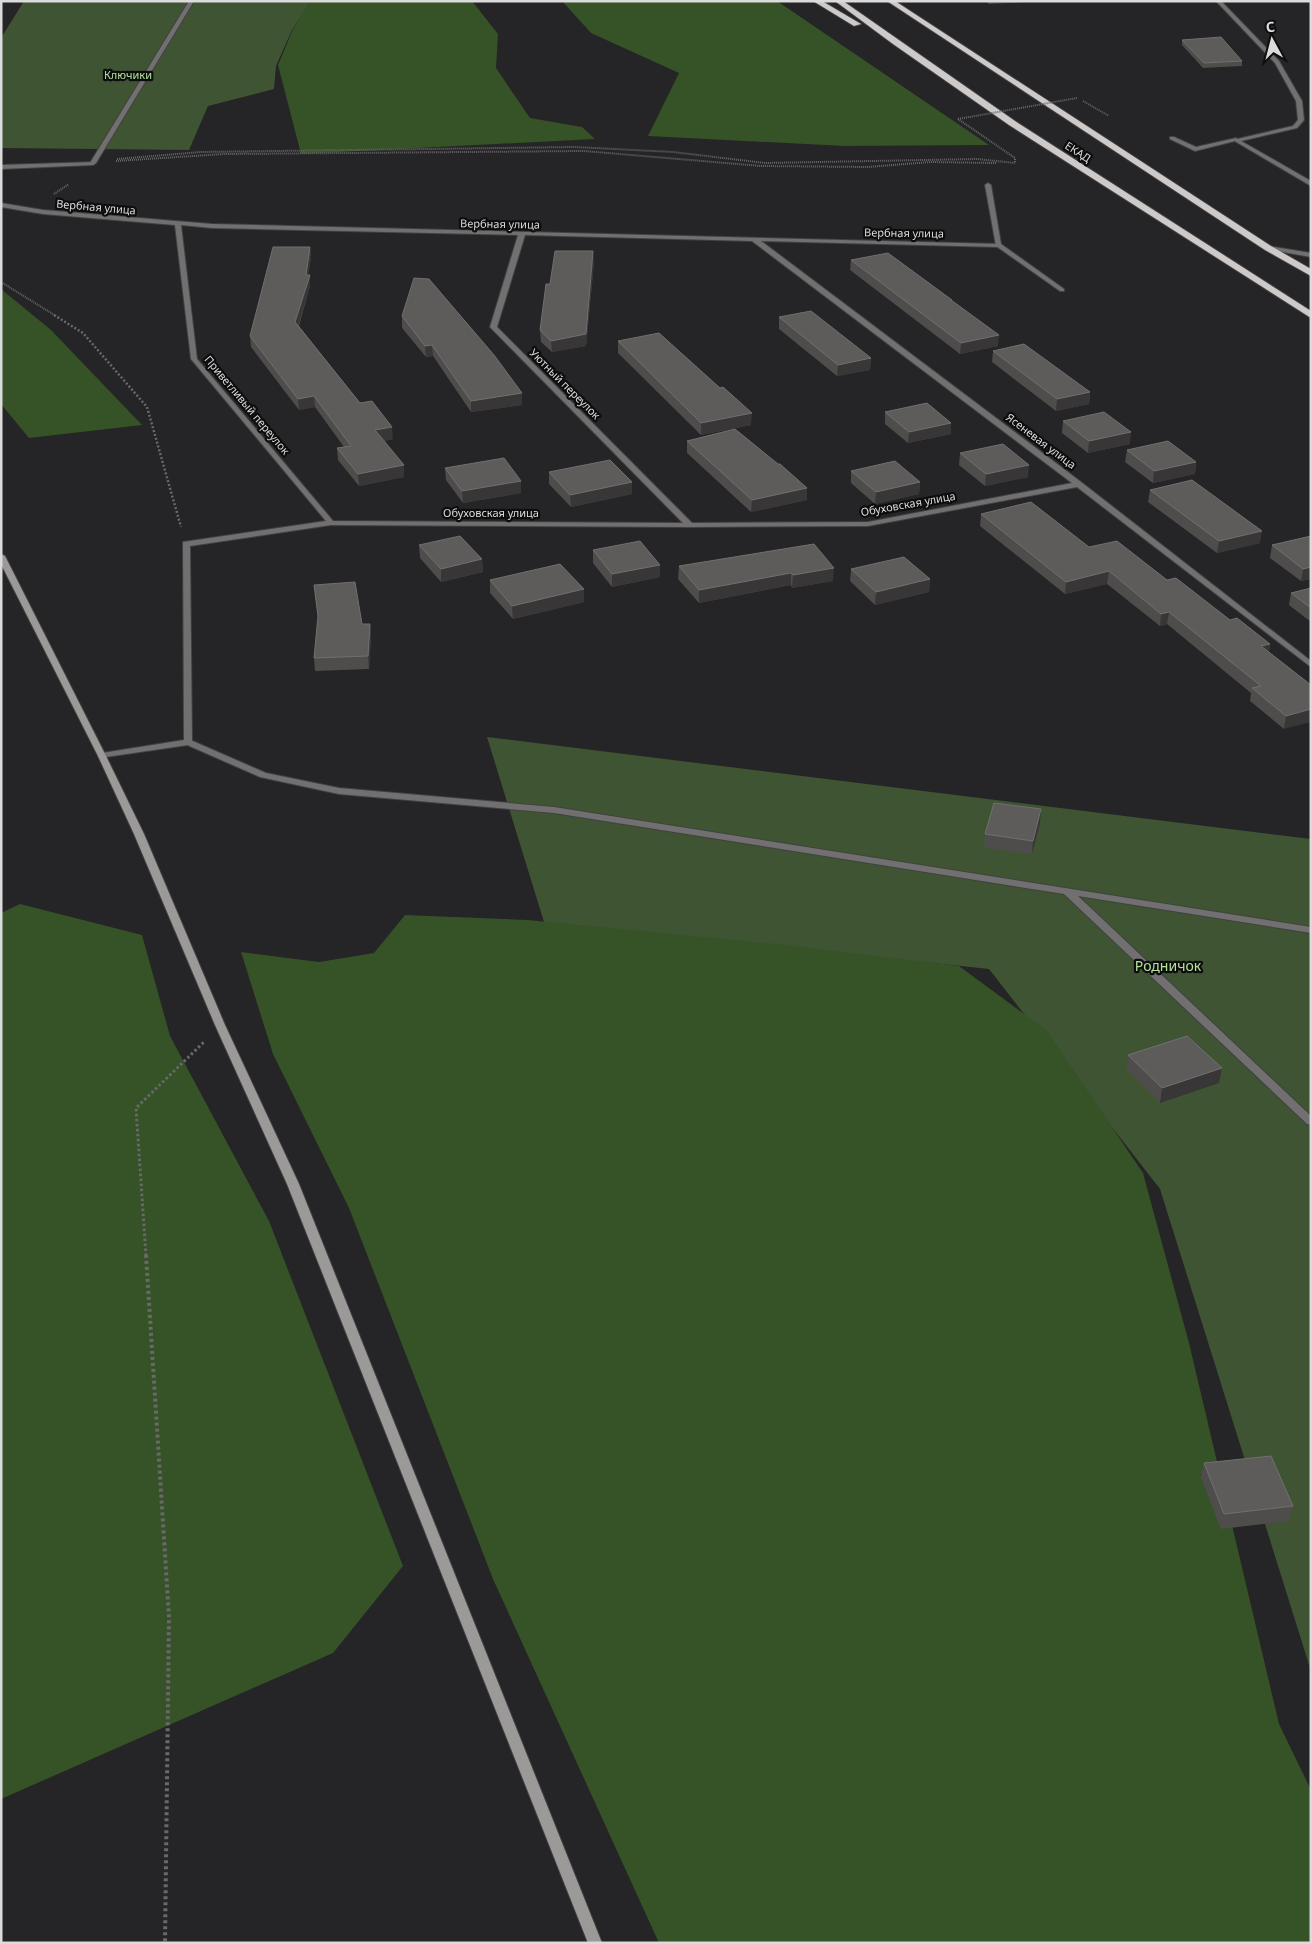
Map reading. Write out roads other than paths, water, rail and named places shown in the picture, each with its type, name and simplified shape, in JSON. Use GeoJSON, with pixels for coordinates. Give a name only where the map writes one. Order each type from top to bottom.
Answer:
{"type":"FeatureCollection","features":[{"type":"Feature","properties":{"kind":"highway"},"geometry":{"type":"LineString","coordinates":[[816,1],[900,48]]}},
{"type":"Feature","properties":{"kind":"highway","name":"ЕКАД"},"geometry":{"type":"LineString","coordinates":[[838,1],[900,48],[1077,165],[1311,315]]}},
{"type":"Feature","properties":{"kind":"highway","name":"ЕКАД"},"geometry":{"type":"LineString","coordinates":[[890,1],[1268,248],[1311,273]]}},
{"type":"Feature","properties":{"kind":"main road"},"geometry":{"type":"LineString","coordinates":[[1,556],[102,756],[139,834],[220,1025],[293,1184],[593,1939]]}},
{"type":"Feature","properties":{"kind":"street"},"geometry":{"type":"LineString","coordinates":[[1,167],[93,163],[192,1]]}},
{"type":"Feature","properties":{"kind":"street"},"geometry":{"type":"LineString","coordinates":[[1172,138],[1194,150],[1295,127],[1301,120],[1299,101],[1277,62],[1218,1]]}},
{"type":"Feature","properties":{"kind":"street"},"geometry":{"type":"LineString","coordinates":[[1236,140],[1311,184]]}},
{"type":"Feature","properties":{"kind":"street"},"geometry":{"type":"LineString","coordinates":[[988,185],[998,245],[1062,290]]}},
{"type":"Feature","properties":{"kind":"street","name":"Вербная улица"},"geometry":{"type":"LineString","coordinates":[[1,206],[178,224],[998,245]]}},
{"type":"Feature","properties":{"kind":"street","name":"Приветливый переулок"},"geometry":{"type":"LineString","coordinates":[[178,224],[194,358],[331,523]]}},
{"type":"Feature","properties":{"kind":"street","name":"Уютный переулок"},"geometry":{"type":"LineString","coordinates":[[522,234],[493,327],[690,525]]}},
{"type":"Feature","properties":{"kind":"street","name":"Ясеневая улица"},"geometry":{"type":"LineString","coordinates":[[755,240],[1078,484],[1311,665]]}},
{"type":"Feature","properties":{"kind":"street"},"geometry":{"type":"LineString","coordinates":[[1268,248],[1311,254]]}},
{"type":"Feature","properties":{"kind":"street","name":"Обуховская улица"},"geometry":{"type":"LineString","coordinates":[[188,742],[186,544],[331,523],[868,524],[1078,484]]}},
{"type":"Feature","properties":{"kind":"street"},"geometry":{"type":"LineString","coordinates":[[102,756],[188,742],[263,775],[339,791],[554,810],[1311,930]]}},
{"type":"Feature","properties":{"kind":"street"},"geometry":{"type":"LineString","coordinates":[[1067,891],[1311,1122]]}},
{"type":"Feature","properties":{"kind":"park label","name":"Ключики"},"geometry":{"type":"Point","coordinates":[128,75]}},
{"type":"Feature","properties":{"kind":"park label","name":"Родничок"},"geometry":{"type":"Point","coordinates":[1168,966]}}]}
